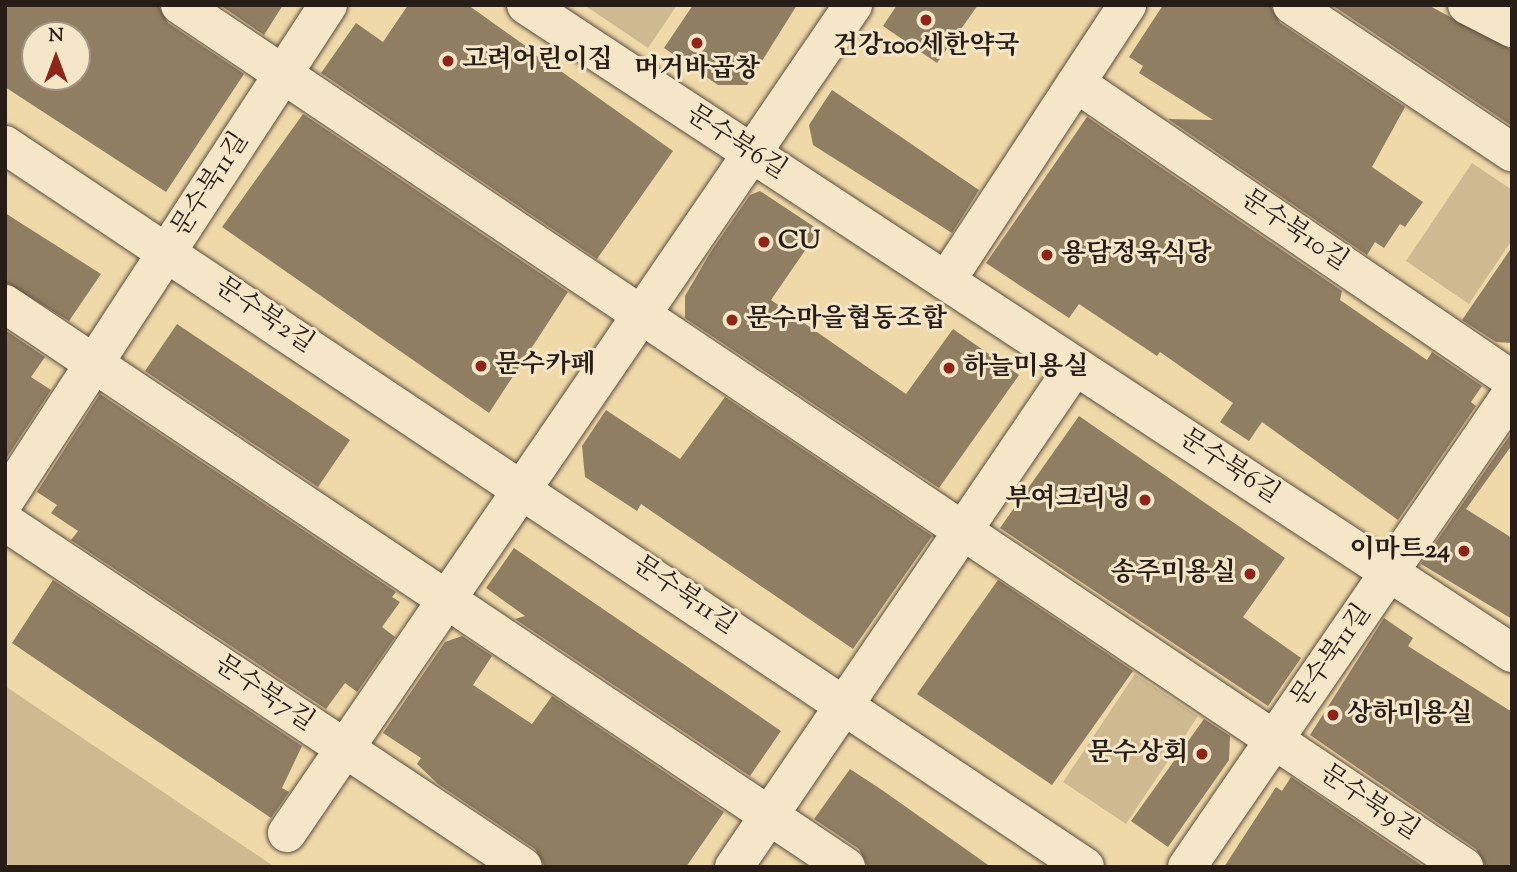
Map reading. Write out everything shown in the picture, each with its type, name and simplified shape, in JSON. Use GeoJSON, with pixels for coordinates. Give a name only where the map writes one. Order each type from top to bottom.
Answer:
{"type":"FeatureCollection","features":[{"type":"Feature","properties":{"kind":"street"},"geometry":{"type":"LineString","coordinates":[[180,5],[1274,739]]}},
{"type":"Feature","properties":{"kind":"street","name":"문수북11길"},"geometry":{"type":"LineString","coordinates":[[94,364],[328,5]]}},
{"type":"Feature","properties":{"kind":"street","name":"문수북6길"},"geometry":{"type":"LineString","coordinates":[[526,5],[1512,653]]}},
{"type":"Feature","properties":{"kind":"street"},"geometry":{"type":"LineString","coordinates":[[288,833],[853,5]]}},
{"type":"Feature","properties":{"kind":"street"},"geometry":{"type":"LineString","coordinates":[[946,281],[1127,5]]}},
{"type":"Feature","properties":{"kind":"street"},"geometry":{"type":"LineString","coordinates":[[1292,5],[1512,152]]}},
{"type":"Feature","properties":{"kind":"street"},"geometry":{"type":"LineString","coordinates":[[1467,5],[1512,28]]}},
{"type":"Feature","properties":{"kind":"street","name":"문수북10길"},"geometry":{"type":"LineString","coordinates":[[1076,83],[1512,380]]}},
{"type":"Feature","properties":{"kind":"street","name":"문수북2길"},"geometry":{"type":"LineString","coordinates":[[5,145],[523,488]]}},
{"type":"Feature","properties":{"kind":"street"},"geometry":{"type":"LineString","coordinates":[[5,304],[846,867]]}},
{"type":"Feature","properties":{"kind":"street"},"geometry":{"type":"LineString","coordinates":[[5,500],[94,364]]}},
{"type":"Feature","properties":{"kind":"street"},"geometry":{"type":"LineString","coordinates":[[734,867],[1075,366]]}},
{"type":"Feature","properties":{"kind":"street"},"geometry":{"type":"LineString","coordinates":[[1390,573],[1512,393]]}},
{"type":"Feature","properties":{"kind":"street","name":"문수북11길"},"geometry":{"type":"LineString","coordinates":[[523,488],[1085,867]]}},
{"type":"Feature","properties":{"kind":"street","name":"문수북7길"},"geometry":{"type":"LineString","coordinates":[[5,522],[523,867]]}},
{"type":"Feature","properties":{"kind":"street","name":"문수북11길"},"geometry":{"type":"LineString","coordinates":[[1186,867],[1390,573]]}},
{"type":"Feature","properties":{"kind":"street","name":"문수북9길"},"geometry":{"type":"LineString","coordinates":[[1274,739],[1464,867]]}},
{"type":"Feature","properties":{"kind":"shaded area"},"geometry":{"type":"Polygon","coordinates":[[[584,5],[677,5],[648,48],[584,5]]]}},
{"type":"Feature","properties":{"kind":"shaded area"},"geometry":{"type":"Polygon","coordinates":[[[1472,163],[1512,190],[1512,240],[1469,304],[1406,261],[1472,163]]]}},
{"type":"Feature","properties":{"kind":"shaded area"},"geometry":{"type":"Polygon","coordinates":[[[1135,674],[1198,716],[1126,824],[1063,782],[1135,674]]]}},
{"type":"Feature","properties":{"kind":"shaded area"},"geometry":{"type":"Polygon","coordinates":[[[5,686],[275,867],[5,867],[5,686]]]}},
{"type":"Feature","properties":{"kind":"building"},"geometry":{"type":"Polygon","coordinates":[[[5,5],[158,5],[168,23],[244,74],[166,192],[5,87],[5,5]]]}},
{"type":"Feature","properties":{"kind":"building"},"geometry":{"type":"Polygon","coordinates":[[[220,5],[283,5],[264,35],[220,5]]]}},
{"type":"Feature","properties":{"kind":"building"},"geometry":{"type":"Polygon","coordinates":[[[408,5],[468,5],[673,151],[597,259],[321,73],[356,23],[383,42],[408,5]]]}},
{"type":"Feature","properties":{"kind":"building"},"geometry":{"type":"Polygon","coordinates":[[[693,5],[797,5],[747,85],[718,85],[664,48],[693,5]]]}},
{"type":"Feature","properties":{"kind":"building"},"geometry":{"type":"Polygon","coordinates":[[[897,5],[978,5],[937,63],[883,26],[897,5]]]}},
{"type":"Feature","properties":{"kind":"building"},"geometry":{"type":"Polygon","coordinates":[[[1163,5],[1270,5],[1280,23],[1405,107],[1372,167],[1423,202],[1405,227],[1400,224],[1384,248],[1375,242],[1367,255],[1168,119],[1213,120],[1139,73],[1143,66],[1129,57],[1163,5]]]}},
{"type":"Feature","properties":{"kind":"building"},"geometry":{"type":"Polygon","coordinates":[[[1332,5],[1428,5],[1512,50],[1512,126],[1332,5]]]}},
{"type":"Feature","properties":{"kind":"building"},"geometry":{"type":"Polygon","coordinates":[[[832,90],[979,190],[952,233],[813,145],[809,125],[832,90]]]}},
{"type":"Feature","properties":{"kind":"building"},"geometry":{"type":"Polygon","coordinates":[[[303,114],[568,292],[489,413],[222,227],[303,114]]]}},
{"type":"Feature","properties":{"kind":"building"},"geometry":{"type":"Polygon","coordinates":[[[1087,117],[1342,291],[1340,300],[1427,360],[1432,352],[1482,386],[1471,402],[1476,406],[1398,520],[1262,422],[1249,441],[1220,422],[1233,403],[1160,352],[1157,356],[1079,304],[1069,318],[986,263],[1087,117]]]}},
{"type":"Feature","properties":{"kind":"building"},"geometry":{"type":"Polygon","coordinates":[[[760,191],[819,230],[771,300],[906,394],[953,329],[1019,375],[939,488],[685,318],[685,296],[710,253],[750,195],[760,191]]]}},
{"type":"Feature","properties":{"kind":"building"},"geometry":{"type":"Polygon","coordinates":[[[5,213],[101,274],[69,321],[5,282],[5,213]]]}},
{"type":"Feature","properties":{"kind":"building"},"geometry":{"type":"Polygon","coordinates":[[[1512,247],[1512,343],[1496,342],[1462,320],[1512,247]]]}},
{"type":"Feature","properties":{"kind":"building"},"geometry":{"type":"Polygon","coordinates":[[[177,324],[350,440],[318,487],[145,371],[177,324]]]}},
{"type":"Feature","properties":{"kind":"building"},"geometry":{"type":"Polygon","coordinates":[[[5,330],[45,357],[31,377],[51,390],[5,460],[5,330]]]}},
{"type":"Feature","properties":{"kind":"building"},"geometry":{"type":"Polygon","coordinates":[[[100,394],[396,592],[392,597],[400,602],[382,627],[395,637],[357,692],[345,683],[326,709],[71,540],[78,531],[51,513],[57,505],[37,492],[100,394]]]}},
{"type":"Feature","properties":{"kind":"building"},"geometry":{"type":"Polygon","coordinates":[[[725,397],[932,536],[853,649],[641,504],[637,511],[585,477],[582,446],[606,410],[680,459],[725,397]]]}},
{"type":"Feature","properties":{"kind":"building"},"geometry":{"type":"Polygon","coordinates":[[[1079,416],[1285,558],[1243,617],[1301,658],[1268,706],[1000,528],[1079,416]]]}},
{"type":"Feature","properties":{"kind":"building"},"geometry":{"type":"Polygon","coordinates":[[[1512,432],[1512,445],[1466,509],[1512,538],[1512,619],[1421,564],[1512,432]]]}},
{"type":"Feature","properties":{"kind":"building"},"geometry":{"type":"Polygon","coordinates":[[[514,548],[781,731],[750,776],[515,619],[525,616],[486,588],[514,548]]]}},
{"type":"Feature","properties":{"kind":"building"},"geometry":{"type":"Polygon","coordinates":[[[53,580],[302,746],[282,788],[289,792],[271,818],[12,643],[53,580]]]}},
{"type":"Feature","properties":{"kind":"building"},"geometry":{"type":"Polygon","coordinates":[[[998,580],[1133,671],[1052,785],[917,694],[998,580]]]}},
{"type":"Feature","properties":{"kind":"building"},"geometry":{"type":"Polygon","coordinates":[[[1384,618],[1413,638],[1408,646],[1512,712],[1512,867],[1486,867],[1476,849],[1310,735],[1384,618]]]}},
{"type":"Feature","properties":{"kind":"building"},"geometry":{"type":"Polygon","coordinates":[[[462,636],[492,656],[473,685],[532,724],[552,696],[724,812],[686,867],[545,867],[535,849],[438,784],[417,764],[421,758],[383,733],[445,642],[462,636]]]}},
{"type":"Feature","properties":{"kind":"building"},"geometry":{"type":"Polygon","coordinates":[[[1204,719],[1230,736],[1229,760],[1168,847],[1131,821],[1204,719]]]}},
{"type":"Feature","properties":{"kind":"building"},"geometry":{"type":"Polygon","coordinates":[[[850,769],[991,867],[868,867],[859,849],[814,819],[850,769]]]}},
{"type":"Feature","properties":{"kind":"building"},"geometry":{"type":"Polygon","coordinates":[[[1291,777],[1424,867],[1224,867],[1276,787],[1282,791],[1291,777]]]}},
{"type":"Feature","properties":{"kind":"place","name":"건강100세한약국"},"geometry":{"type":"Point","coordinates":[926,20]}},
{"type":"Feature","properties":{"kind":"place","name":"머거바곱창"},"geometry":{"type":"Point","coordinates":[697,43]}},
{"type":"Feature","properties":{"kind":"place","name":"고려어린이집"},"geometry":{"type":"Point","coordinates":[448,61]}},
{"type":"Feature","properties":{"kind":"place","name":"CU"},"geometry":{"type":"Point","coordinates":[764,242]}},
{"type":"Feature","properties":{"kind":"place","name":"용담정육식당"},"geometry":{"type":"Point","coordinates":[1047,255]}},
{"type":"Feature","properties":{"kind":"place","name":"문수마을협동조합"},"geometry":{"type":"Point","coordinates":[732,320]}},
{"type":"Feature","properties":{"kind":"place","name":"문수카페"},"geometry":{"type":"Point","coordinates":[481,366]}},
{"type":"Feature","properties":{"kind":"place","name":"하늘미용실"},"geometry":{"type":"Point","coordinates":[949,368]}},
{"type":"Feature","properties":{"kind":"place","name":"부여크리닝"},"geometry":{"type":"Point","coordinates":[1145,500]}},
{"type":"Feature","properties":{"kind":"place","name":"이마트24"},"geometry":{"type":"Point","coordinates":[1464,551]}},
{"type":"Feature","properties":{"kind":"place","name":"송주미용실"},"geometry":{"type":"Point","coordinates":[1250,574]}},
{"type":"Feature","properties":{"kind":"place","name":"상하미용실"},"geometry":{"type":"Point","coordinates":[1333,715]}},
{"type":"Feature","properties":{"kind":"place","name":"문수상회"},"geometry":{"type":"Point","coordinates":[1202,754]}}]}
